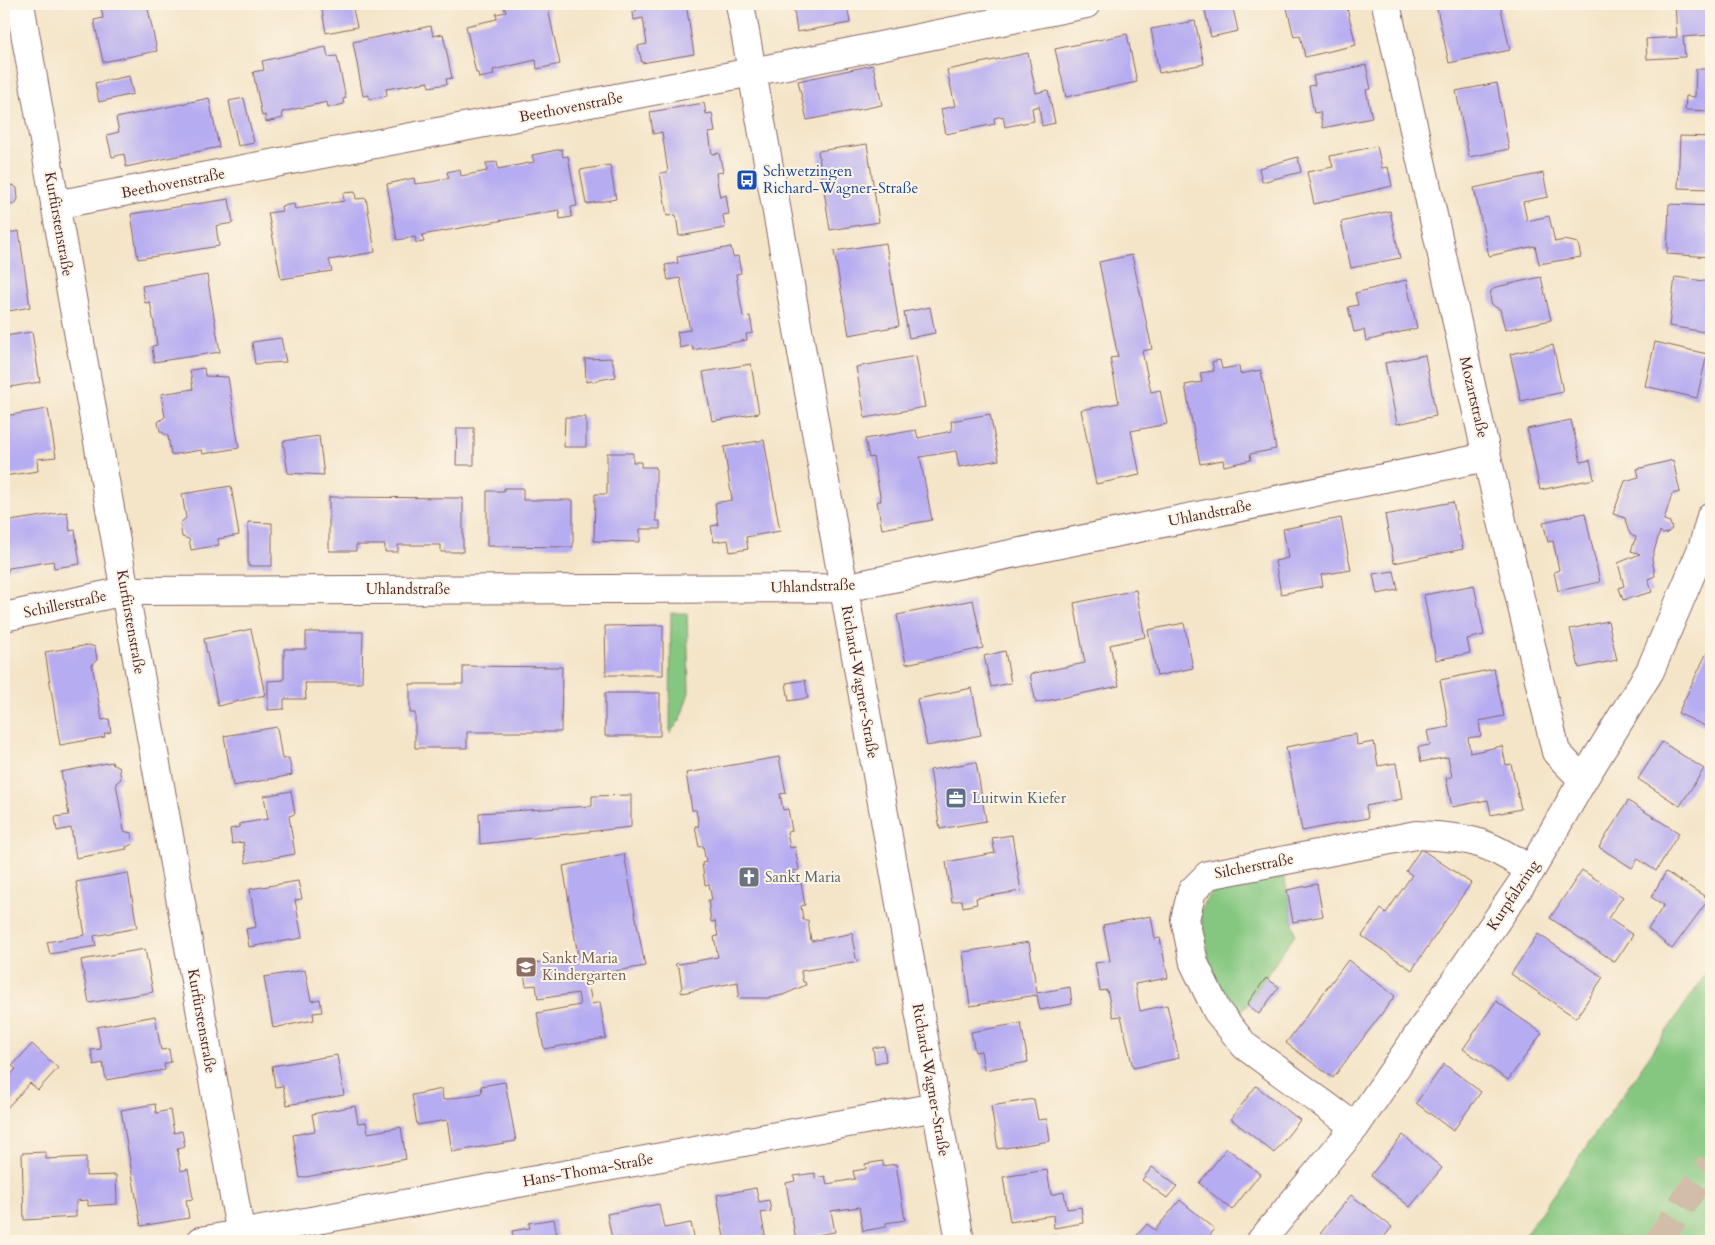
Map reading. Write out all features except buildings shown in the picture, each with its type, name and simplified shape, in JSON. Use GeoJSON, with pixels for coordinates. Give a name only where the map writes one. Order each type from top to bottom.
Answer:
{"type":"FeatureCollection","features":[{"type":"Feature","properties":{"kind":"street","name":"Kurfürstenstraße"},"geometry":{"type":"LineString","coordinates":[[20,4],[241,1238]]}},
{"type":"Feature","properties":{"kind":"street","name":"Richard-Wagner-Straße"},"geometry":{"type":"LineString","coordinates":[[740,4],[960,1241]]}},
{"type":"Feature","properties":{"kind":"street","name":"Beethovenstraße"},"geometry":{"type":"LineString","coordinates":[[55,205],[752,72],[1086,4]]}},
{"type":"Feature","properties":{"kind":"street","name":"Mozartstraße"},"geometry":{"type":"LineString","coordinates":[[1386,4],[1487,457],[1556,752],[1583,780]]}},
{"type":"Feature","properties":{"kind":"street","name":"Uhlandstraße"},"geometry":{"type":"LineString","coordinates":[[125,591],[844,588],[1487,457]]}},
{"type":"Feature","properties":{"kind":"street","name":"Kurpfalzring"},"geometry":{"type":"LineString","coordinates":[[1261,1241],[1355,1127],[1530,870],[1650,671],[1703,546],[1711,516]]}},
{"type":"Feature","properties":{"kind":"street","name":"Schillerstraße"},"geometry":{"type":"LineString","coordinates":[[4,617],[125,591]]}},
{"type":"Feature","properties":{"kind":"street","name":"Silcherstraße"},"geometry":{"type":"LineString","coordinates":[[1355,1127],[1245,1046],[1217,1011],[1194,963],[1185,919],[1192,892],[1208,875],[1416,835],[1448,836],[1469,840],[1508,856],[1530,870]]}},
{"type":"Feature","properties":{"kind":"street","name":"Hans-Thoma-Straße"},"geometry":{"type":"LineString","coordinates":[[201,1241],[241,1238],[936,1107]]}},
{"type":"Feature","properties":{"kind":"green space"},"geometry":{"type":"Polygon","coordinates":[[[671,613],[687,613],[689,692],[680,720],[670,733],[671,613]]]}},
{"type":"Feature","properties":{"kind":"green space"},"geometry":{"type":"Polygon","coordinates":[[[1284,875],[1295,934],[1237,1019],[1220,993],[1210,965],[1201,914],[1204,902],[1215,890],[1284,875]]]}},
{"type":"Feature","properties":{"kind":"green space"},"geometry":{"type":"Polygon","coordinates":[[[1711,967],[1711,1237],[1707,1241],[1521,1241],[1711,967]]]}},
{"type":"Feature","properties":{"kind":"tunnel"},"geometry":{"type":"LineString","coordinates":[[1659,1241],[1711,1164]]}},
{"type":"Feature","properties":{"kind":"place","name":"Schwetzingen Richard-Wagner-Straße"},"geometry":{"type":"Point","coordinates":[747,180]}},
{"type":"Feature","properties":{"kind":"place","name":"Luitwin Kiefer"},"geometry":{"type":"Point","coordinates":[956,798]}},
{"type":"Feature","properties":{"kind":"place","name":"Sankt Maria"},"geometry":{"type":"Point","coordinates":[749,877]}},
{"type":"Feature","properties":{"kind":"place","name":"Sankt Maria Kindergarten"},"geometry":{"type":"Point","coordinates":[526,967]}}]}
